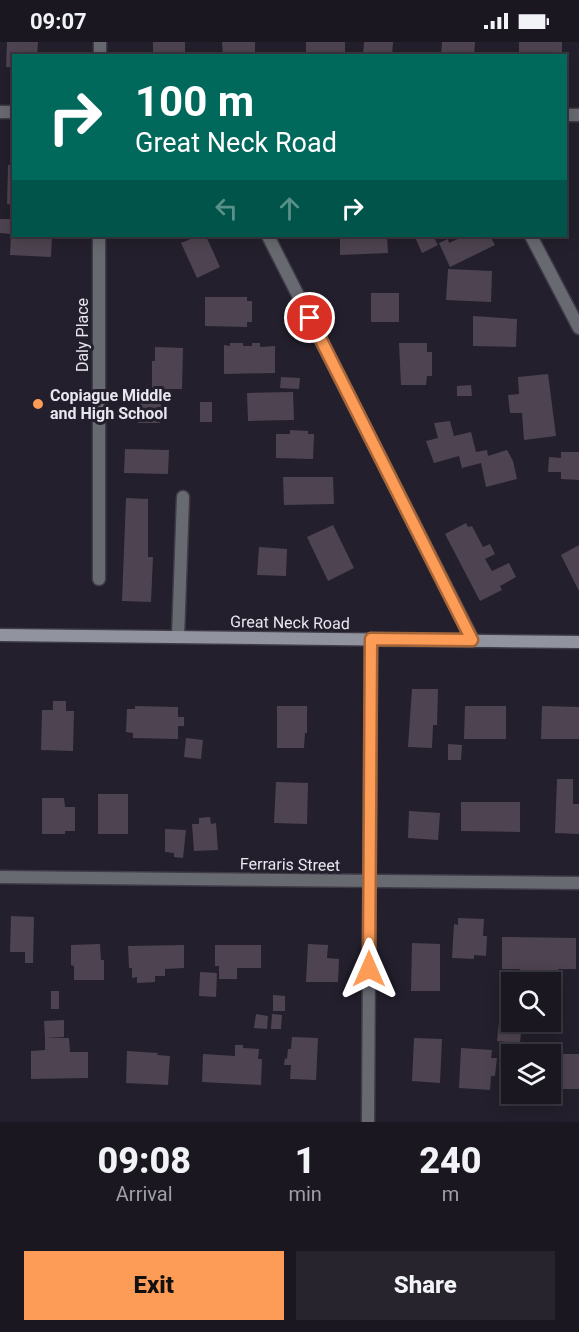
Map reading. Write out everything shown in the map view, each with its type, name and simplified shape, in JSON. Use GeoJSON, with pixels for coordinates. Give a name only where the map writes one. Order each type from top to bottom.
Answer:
{"type":"FeatureCollection","features":[{"type":"Feature","properties":{"kind":"main road","name":"Great Neck Road"},"geometry":{"type":"LineString","coordinates":[[0,635],[579,642]]}},
{"type":"Feature","properties":{"kind":"street","name":"Daly Place"},"geometry":{"type":"LineString","coordinates":[[99,237],[99,579]]}},
{"type":"Feature","properties":{"kind":"street"},"geometry":{"type":"LineString","coordinates":[[269,237],[472,640]]}},
{"type":"Feature","properties":{"kind":"street"},"geometry":{"type":"LineString","coordinates":[[532,237],[579,328]]}},
{"type":"Feature","properties":{"kind":"street"},"geometry":{"type":"LineString","coordinates":[[178,637],[183,497]]}},
{"type":"Feature","properties":{"kind":"street"},"geometry":{"type":"LineString","coordinates":[[368,1122],[371,639]]}},
{"type":"Feature","properties":{"kind":"street","name":"Ferraris Street"},"geometry":{"type":"LineString","coordinates":[[0,877],[579,883]]}},
{"type":"Feature","properties":{"kind":"building"},"geometry":{"type":"Polygon","coordinates":[[[7,42],[38,42],[37,54],[12,54],[12,67],[6,67],[7,42]]]}},
{"type":"Feature","properties":{"kind":"building"},"geometry":{"type":"Polygon","coordinates":[[[153,42],[185,42],[185,54],[153,54],[153,42]]]}},
{"type":"Feature","properties":{"kind":"building"},"geometry":{"type":"Polygon","coordinates":[[[222,42],[255,42],[255,54],[223,54],[222,42]]]}},
{"type":"Feature","properties":{"kind":"building"},"geometry":{"type":"Polygon","coordinates":[[[306,42],[345,42],[345,54],[306,54],[306,42]]]}},
{"type":"Feature","properties":{"kind":"building"},"geometry":{"type":"Polygon","coordinates":[[[364,42],[393,42],[392,54],[363,54],[364,42]]]}},
{"type":"Feature","properties":{"kind":"building"},"geometry":{"type":"Polygon","coordinates":[[[442,42],[475,42],[474,54],[441,54],[442,42]]]}},
{"type":"Feature","properties":{"kind":"building"},"geometry":{"type":"Polygon","coordinates":[[[519,42],[562,42],[562,54],[519,54],[519,42]]]}},
{"type":"Feature","properties":{"kind":"building"},"geometry":{"type":"Polygon","coordinates":[[[8,165],[12,165],[12,205],[7,204],[8,165]]]}},
{"type":"Feature","properties":{"kind":"building"},"geometry":{"type":"Polygon","coordinates":[[[0,219],[12,219],[12,237],[52,237],[51,257],[10,255],[11,234],[0,233],[0,219]]]}},
{"type":"Feature","properties":{"kind":"building"},"geometry":{"type":"Polygon","coordinates":[[[196,237],[206,237],[220,267],[197,278],[181,243],[196,237]]]}},
{"type":"Feature","properties":{"kind":"building"},"geometry":{"type":"Polygon","coordinates":[[[340,237],[387,237],[388,253],[340,255],[340,237]]]}},
{"type":"Feature","properties":{"kind":"building"},"geometry":{"type":"Polygon","coordinates":[[[415,237],[434,237],[438,245],[422,253],[415,237]]]}},
{"type":"Feature","properties":{"kind":"building"},"geometry":{"type":"Polygon","coordinates":[[[462,237],[491,237],[495,245],[450,267],[439,243],[448,239],[449,243],[462,237]]]}},
{"type":"Feature","properties":{"kind":"building"},"geometry":{"type":"Polygon","coordinates":[[[448,269],[492,271],[491,302],[446,300],[448,269]]]}},
{"type":"Feature","properties":{"kind":"building"},"geometry":{"type":"Polygon","coordinates":[[[371,293],[399,293],[399,322],[371,322],[371,293]]]}},
{"type":"Feature","properties":{"kind":"building"},"geometry":{"type":"Polygon","coordinates":[[[205,297],[247,297],[247,301],[252,301],[252,322],[247,322],[247,327],[205,326],[205,297]]]}},
{"type":"Feature","properties":{"kind":"building"},"geometry":{"type":"Polygon","coordinates":[[[473,316],[517,319],[516,347],[473,346],[473,316]]]}},
{"type":"Feature","properties":{"kind":"building"},"geometry":{"type":"Polygon","coordinates":[[[230,343],[243,343],[243,346],[260,343],[260,347],[275,346],[275,373],[224,374],[224,345],[230,346],[230,343]]]}},
{"type":"Feature","properties":{"kind":"building"},"geometry":{"type":"Polygon","coordinates":[[[399,343],[427,343],[427,352],[432,352],[432,376],[427,376],[426,385],[401,385],[399,343]]]}},
{"type":"Feature","properties":{"kind":"building"},"geometry":{"type":"Polygon","coordinates":[[[155,347],[183,348],[182,389],[152,389],[152,361],[155,361],[155,347]]]}},
{"type":"Feature","properties":{"kind":"building"},"geometry":{"type":"Polygon","coordinates":[[[548,374],[556,436],[524,440],[522,413],[510,413],[508,395],[519,394],[518,377],[548,374]]]}},
{"type":"Feature","properties":{"kind":"building"},"geometry":{"type":"Polygon","coordinates":[[[281,377],[300,378],[299,389],[280,388],[281,377]]]}},
{"type":"Feature","properties":{"kind":"building"},"geometry":{"type":"Polygon","coordinates":[[[471,385],[472,396],[457,396],[457,386],[471,385]]]}},
{"type":"Feature","properties":{"kind":"building"},"geometry":{"type":"Polygon","coordinates":[[[293,392],[294,420],[248,421],[247,393],[293,392]]]}},
{"type":"Feature","properties":{"kind":"building"},"geometry":{"type":"Polygon","coordinates":[[[139,401],[161,401],[160,423],[138,423],[139,401]]]}},
{"type":"Feature","properties":{"kind":"building"},"geometry":{"type":"Polygon","coordinates":[[[200,402],[212,402],[212,422],[200,422],[200,402]]]}},
{"type":"Feature","properties":{"kind":"building"},"geometry":{"type":"Polygon","coordinates":[[[450,421],[454,436],[471,432],[476,452],[487,450],[488,456],[507,450],[513,461],[517,479],[486,487],[481,463],[462,468],[459,456],[434,463],[426,441],[438,438],[434,423],[450,421]]]}},
{"type":"Feature","properties":{"kind":"building"},"geometry":{"type":"Polygon","coordinates":[[[290,430],[308,431],[308,434],[314,434],[313,459],[276,458],[276,434],[290,434],[290,430]]]}},
{"type":"Feature","properties":{"kind":"building"},"geometry":{"type":"Polygon","coordinates":[[[125,449],[169,450],[168,474],[124,473],[125,449]]]}},
{"type":"Feature","properties":{"kind":"building"},"geometry":{"type":"Polygon","coordinates":[[[561,452],[579,452],[579,480],[561,479],[561,472],[548,472],[549,457],[561,458],[561,452]]]}},
{"type":"Feature","properties":{"kind":"building"},"geometry":{"type":"Polygon","coordinates":[[[283,477],[333,477],[334,504],[284,505],[283,477]]]}},
{"type":"Feature","properties":{"kind":"building"},"geometry":{"type":"Polygon","coordinates":[[[126,498],[148,499],[148,557],[153,557],[151,602],[122,601],[126,498]]]}},
{"type":"Feature","properties":{"kind":"building"},"geometry":{"type":"Polygon","coordinates":[[[466,523],[468,527],[472,526],[483,547],[490,544],[495,554],[485,559],[492,571],[509,563],[516,577],[500,586],[502,590],[480,601],[445,534],[466,523]]]}},
{"type":"Feature","properties":{"kind":"building"},"geometry":{"type":"Polygon","coordinates":[[[333,525],[354,568],[328,581],[307,537],[333,525]]]}},
{"type":"Feature","properties":{"kind":"building"},"geometry":{"type":"Polygon","coordinates":[[[579,545],[579,591],[561,555],[579,545]]]}},
{"type":"Feature","properties":{"kind":"building"},"geometry":{"type":"Polygon","coordinates":[[[259,547],[287,549],[286,576],[257,575],[259,547]]]}},
{"type":"Feature","properties":{"kind":"building"},"geometry":{"type":"Polygon","coordinates":[[[412,689],[438,689],[437,725],[433,725],[432,748],[408,747],[412,689]]]}},
{"type":"Feature","properties":{"kind":"building"},"geometry":{"type":"Polygon","coordinates":[[[53,701],[66,701],[66,711],[74,711],[73,751],[41,750],[42,710],[53,710],[53,701]]]}},
{"type":"Feature","properties":{"kind":"building"},"geometry":{"type":"Polygon","coordinates":[[[135,706],[178,707],[178,717],[184,717],[184,726],[178,726],[178,739],[133,738],[133,733],[126,732],[127,709],[135,709],[135,706]]]}},
{"type":"Feature","properties":{"kind":"building"},"geometry":{"type":"Polygon","coordinates":[[[277,706],[307,706],[307,733],[305,733],[304,748],[277,748],[277,706]]]}},
{"type":"Feature","properties":{"kind":"building"},"geometry":{"type":"Polygon","coordinates":[[[465,706],[506,706],[506,739],[464,739],[465,706]]]}},
{"type":"Feature","properties":{"kind":"building"},"geometry":{"type":"Polygon","coordinates":[[[542,706],[579,707],[579,739],[541,739],[542,706]]]}},
{"type":"Feature","properties":{"kind":"building"},"geometry":{"type":"Polygon","coordinates":[[[186,738],[203,740],[201,759],[184,757],[186,738]]]}},
{"type":"Feature","properties":{"kind":"building"},"geometry":{"type":"Polygon","coordinates":[[[448,744],[462,745],[461,760],[448,760],[448,744]]]}},
{"type":"Feature","properties":{"kind":"building"},"geometry":{"type":"Polygon","coordinates":[[[557,779],[573,779],[573,804],[579,804],[579,834],[555,833],[557,779]]]}},
{"type":"Feature","properties":{"kind":"building"},"geometry":{"type":"Polygon","coordinates":[[[276,782],[308,783],[307,824],[274,823],[276,782]]]}},
{"type":"Feature","properties":{"kind":"building"},"geometry":{"type":"Polygon","coordinates":[[[98,794],[128,794],[128,834],[98,834],[98,794]]]}},
{"type":"Feature","properties":{"kind":"building"},"geometry":{"type":"Polygon","coordinates":[[[42,798],[64,798],[65,807],[75,807],[75,831],[65,831],[65,834],[42,834],[42,798]]]}},
{"type":"Feature","properties":{"kind":"building"},"geometry":{"type":"Polygon","coordinates":[[[461,802],[520,802],[520,832],[461,831],[461,802]]]}},
{"type":"Feature","properties":{"kind":"building"},"geometry":{"type":"Polygon","coordinates":[[[409,811],[440,813],[438,840],[408,838],[409,811]]]}},
{"type":"Feature","properties":{"kind":"building"},"geometry":{"type":"Polygon","coordinates":[[[210,817],[211,824],[216,823],[218,850],[194,851],[192,824],[199,824],[199,818],[210,817]]]}},
{"type":"Feature","properties":{"kind":"building"},"geometry":{"type":"Polygon","coordinates":[[[165,829],[186,830],[183,858],[174,857],[174,853],[165,852],[165,829]]]}},
{"type":"Feature","properties":{"kind":"building"},"geometry":{"type":"Polygon","coordinates":[[[11,916],[34,917],[33,963],[25,963],[25,952],[10,952],[11,916]]]}},
{"type":"Feature","properties":{"kind":"building"},"geometry":{"type":"Polygon","coordinates":[[[458,918],[484,919],[483,936],[487,936],[486,956],[474,955],[474,959],[452,958],[454,924],[458,925],[458,918]]]}},
{"type":"Feature","properties":{"kind":"building"},"geometry":{"type":"Polygon","coordinates":[[[502,937],[576,938],[576,969],[558,969],[558,972],[533,970],[533,972],[520,972],[520,969],[502,969],[502,937]]]}},
{"type":"Feature","properties":{"kind":"building"},"geometry":{"type":"Polygon","coordinates":[[[412,943],[440,944],[440,991],[411,991],[412,943]]]}},
{"type":"Feature","properties":{"kind":"building"},"geometry":{"type":"Polygon","coordinates":[[[100,944],[101,960],[104,960],[104,980],[74,980],[71,945],[100,944]]]}},
{"type":"Feature","properties":{"kind":"building"},"geometry":{"type":"Polygon","coordinates":[[[308,944],[328,945],[327,958],[339,959],[338,982],[306,982],[308,944]]]}},
{"type":"Feature","properties":{"kind":"building"},"geometry":{"type":"Polygon","coordinates":[[[184,945],[184,968],[165,969],[165,976],[155,976],[155,982],[137,983],[137,977],[132,978],[128,946],[184,945]]]}},
{"type":"Feature","properties":{"kind":"building"},"geometry":{"type":"Polygon","coordinates":[[[215,945],[261,945],[261,968],[237,968],[237,979],[219,979],[219,966],[215,966],[215,945]]]}},
{"type":"Feature","properties":{"kind":"building"},"geometry":{"type":"Polygon","coordinates":[[[200,972],[217,973],[216,997],[199,996],[200,972]]]}},
{"type":"Feature","properties":{"kind":"building"},"geometry":{"type":"Polygon","coordinates":[[[51,991],[59,991],[59,1009],[51,1009],[51,991]]]}},
{"type":"Feature","properties":{"kind":"building"},"geometry":{"type":"Polygon","coordinates":[[[273,995],[285,996],[285,1011],[273,1011],[273,995]]]}},
{"type":"Feature","properties":{"kind":"building"},"geometry":{"type":"Polygon","coordinates":[[[256,1014],[268,1016],[267,1029],[254,1028],[256,1014]]]}},
{"type":"Feature","properties":{"kind":"building"},"geometry":{"type":"Polygon","coordinates":[[[272,1014],[282,1015],[281,1029],[271,1029],[272,1014]]]}},
{"type":"Feature","properties":{"kind":"building"},"geometry":{"type":"Polygon","coordinates":[[[64,1020],[64,1037],[45,1038],[44,1021],[64,1020]]]}},
{"type":"Feature","properties":{"kind":"building"},"geometry":{"type":"Polygon","coordinates":[[[499,1022],[501,1022],[501,1032],[521,1032],[520,1043],[497,1041],[499,1022]]]}},
{"type":"Feature","properties":{"kind":"building"},"geometry":{"type":"Polygon","coordinates":[[[292,1037],[318,1038],[316,1080],[290,1079],[291,1065],[284,1065],[288,1049],[291,1049],[292,1037]]]}},
{"type":"Feature","properties":{"kind":"building"},"geometry":{"type":"Polygon","coordinates":[[[45,1038],[69,1038],[70,1052],[88,1052],[88,1078],[31,1079],[31,1051],[45,1050],[45,1038]]]}},
{"type":"Feature","properties":{"kind":"building"},"geometry":{"type":"Polygon","coordinates":[[[414,1038],[442,1039],[440,1083],[412,1081],[414,1038]]]}},
{"type":"Feature","properties":{"kind":"building"},"geometry":{"type":"Polygon","coordinates":[[[235,1045],[259,1049],[258,1059],[262,1059],[261,1085],[202,1082],[203,1054],[235,1056],[235,1045]]]}},
{"type":"Feature","properties":{"kind":"building"},"geometry":{"type":"Polygon","coordinates":[[[461,1048],[492,1050],[491,1058],[497,1058],[495,1076],[491,1076],[490,1090],[459,1088],[461,1048]]]}},
{"type":"Feature","properties":{"kind":"building"},"geometry":{"type":"Polygon","coordinates":[[[127,1051],[170,1056],[168,1085],[126,1083],[127,1051]]]}},
{"type":"Feature","properties":{"kind":"building"},"geometry":{"type":"Polygon","coordinates":[[[561,1054],[579,1054],[579,1089],[561,1089],[561,1054]]]}},
{"type":"Feature","properties":{"kind":"place","name":"Copiague Middle and High School"},"geometry":{"type":"Point","coordinates":[38,404]}},
{"type":"Feature","properties":{"kind":"route"},"geometry":{"type":"LineString","coordinates":[[310,318],[472,640],[371,639],[369,969]]}}]}
